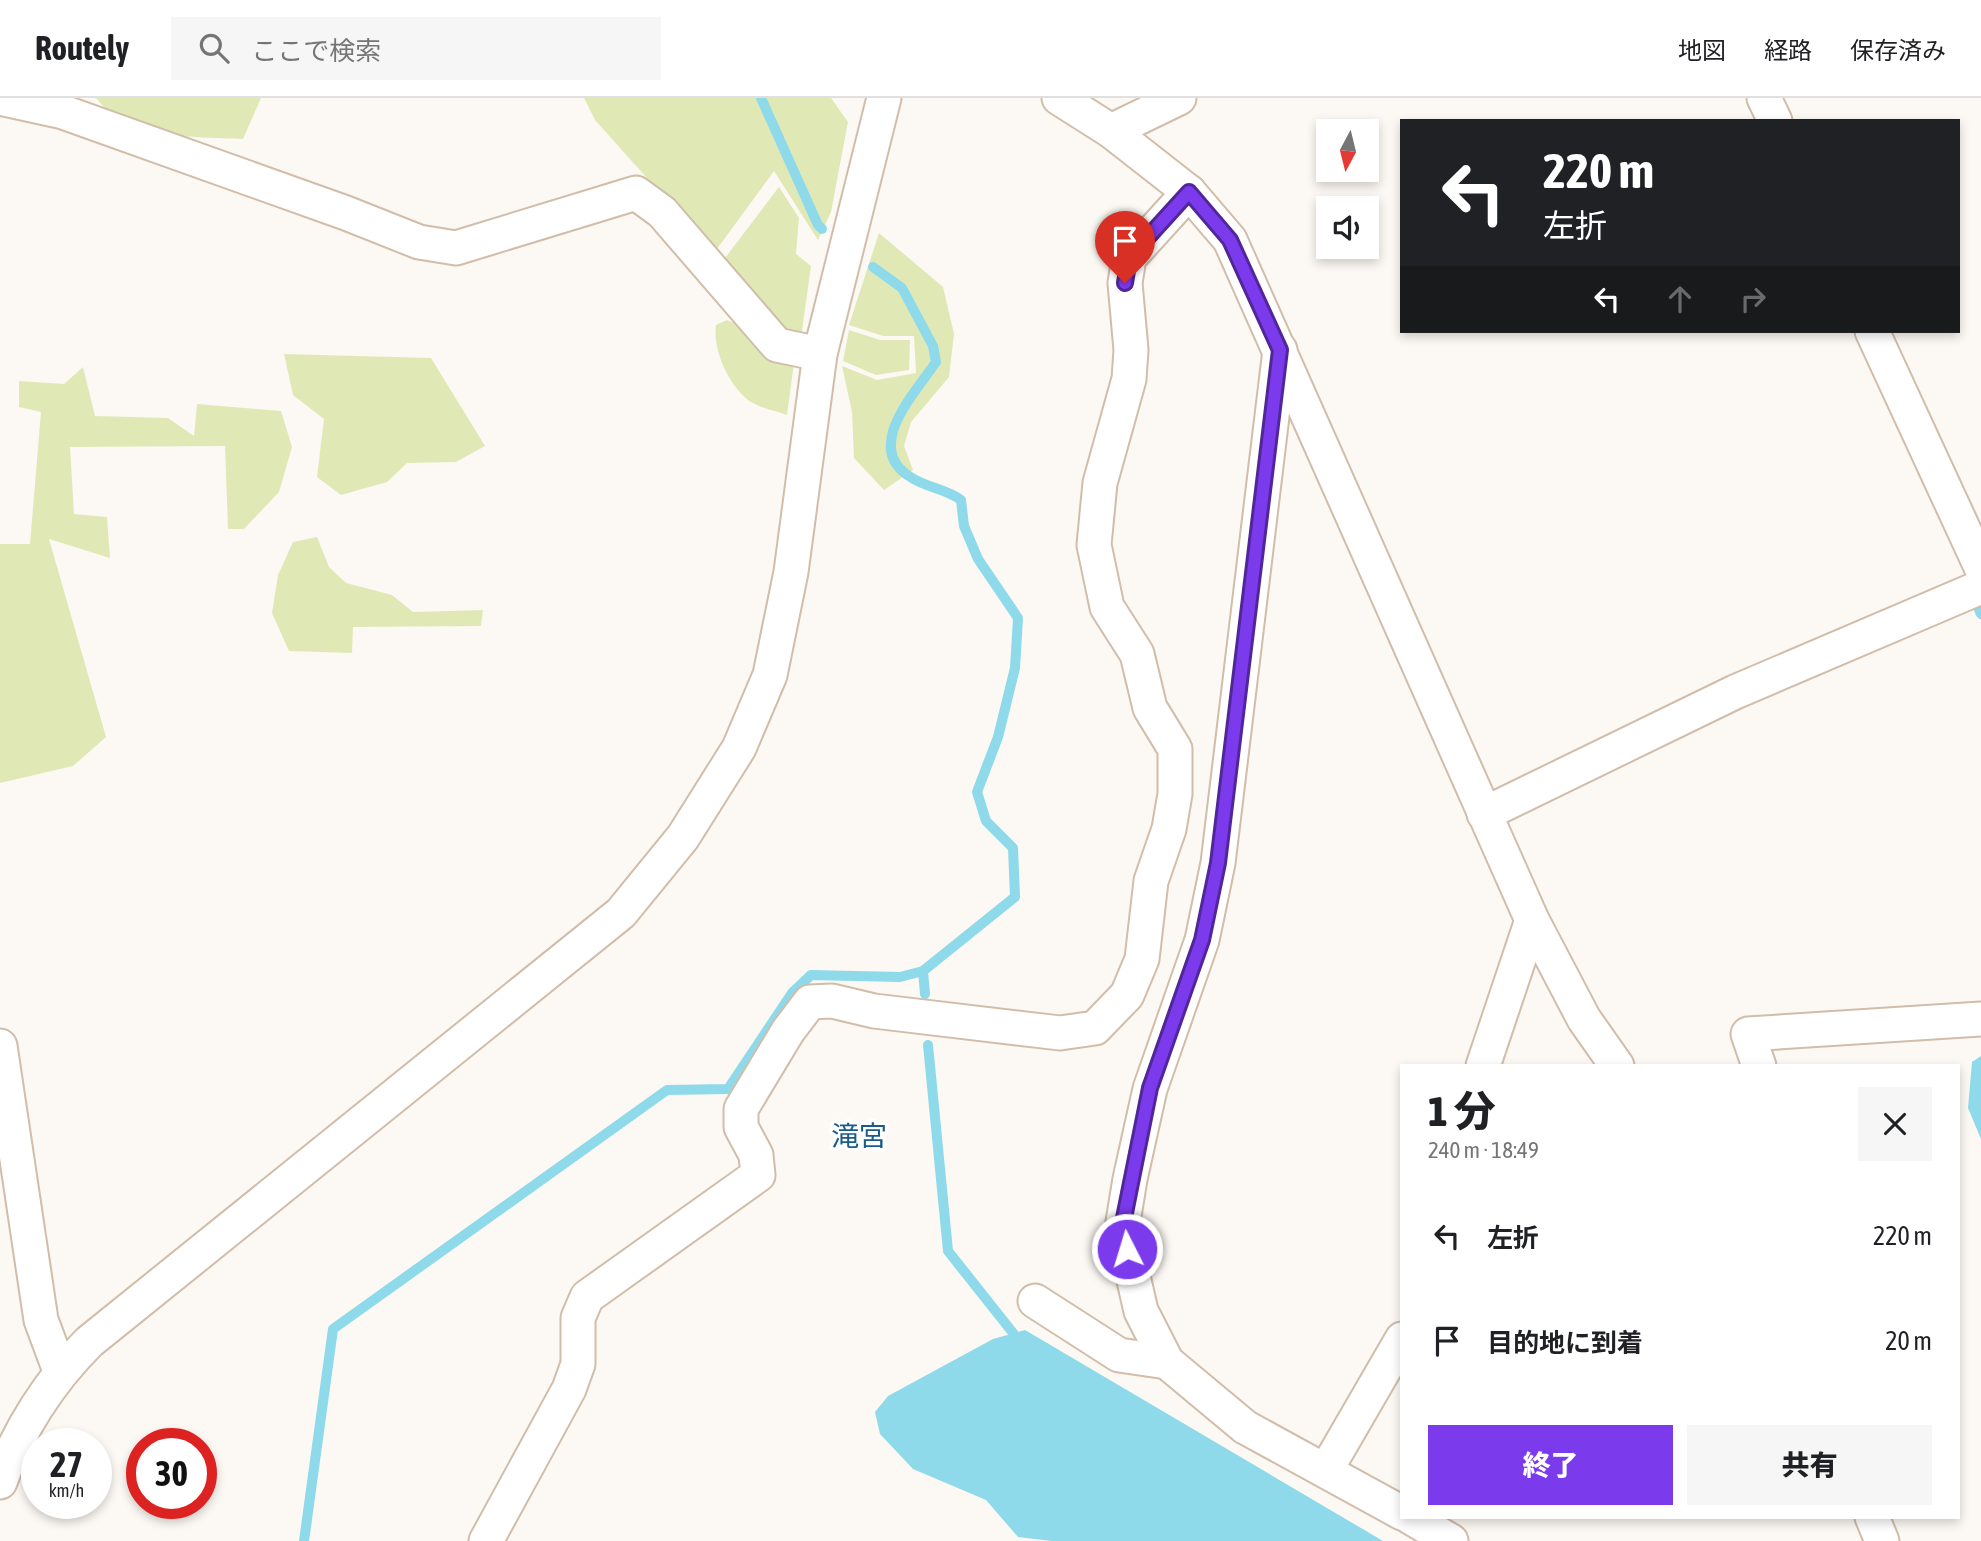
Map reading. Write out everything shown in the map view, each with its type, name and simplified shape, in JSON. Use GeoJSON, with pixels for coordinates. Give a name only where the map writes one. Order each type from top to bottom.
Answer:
{"type":"FeatureCollection","features":[{"type":"Feature","properties":{"kind":"street"},"geometry":{"type":"LineString","coordinates":[[3,1464],[60,1371],[89,1342],[621,913],[683,837],[739,748],[771,675],[791,572],[820,354],[884,98]]}},
{"type":"Feature","properties":{"kind":"street"},"geometry":{"type":"LineString","coordinates":[[1059,98],[1111,131],[1189,192],[1230,240],[1532,920],[1584,1019],[1617,1064]]}},
{"type":"Feature","properties":{"kind":"street"},"geometry":{"type":"LineString","coordinates":[[1111,131],[1179,98]]}},
{"type":"Feature","properties":{"kind":"street"},"geometry":{"type":"LineString","coordinates":[[1764,98],[1774,119]]}},
{"type":"Feature","properties":{"kind":"street"},"geometry":{"type":"LineString","coordinates":[[0,99],[64,112],[333,208],[419,242],[456,247],[636,193],[662,212],[777,345],[820,354]]}},
{"type":"Feature","properties":{"kind":"street"},"geometry":{"type":"LineString","coordinates":[[486,1541],[569,1389],[578,1364],[578,1318],[587,1297],[758,1175],[757,1155],[741,1127],[741,1109],[788,1031],[810,1002],[832,1001],[874,1011],[1060,1033],[1095,1028],[1127,995],[1142,959],[1151,881],[1169,829],[1175,794],[1175,749],[1150,708],[1137,654],[1107,607],[1094,545],[1100,483],[1129,379],[1131,350],[1125,283],[1129,258],[1189,192]]}},
{"type":"Feature","properties":{"kind":"street"},"geometry":{"type":"LineString","coordinates":[[1873,333],[1981,567]]}},
{"type":"Feature","properties":{"kind":"street"},"geometry":{"type":"LineString","coordinates":[[1280,350],[1218,863],[1202,940],[1150,1088],[1122,1228],[1141,1311],[1167,1362],[1245,1427],[1400,1512]]}},
{"type":"Feature","properties":{"kind":"street"},"geometry":{"type":"LineString","coordinates":[[1484,814],[1735,692],[1981,587]]}},
{"type":"Feature","properties":{"kind":"street"},"geometry":{"type":"LineString","coordinates":[[1484,1064],[1532,920]]}},
{"type":"Feature","properties":{"kind":"street"},"geometry":{"type":"LineString","coordinates":[[1758,1064],[1748,1034],[1981,1019]]}},
{"type":"Feature","properties":{"kind":"street"},"geometry":{"type":"LineString","coordinates":[[0,1046],[41,1320],[60,1371]]}},
{"type":"Feature","properties":{"kind":"street"},"geometry":{"type":"LineString","coordinates":[[1035,1301],[1119,1355],[1167,1362]]}},
{"type":"Feature","properties":{"kind":"street"},"geometry":{"type":"LineString","coordinates":[[1326,1469],[1400,1342]]}},
{"type":"Feature","properties":{"kind":"street"},"geometry":{"type":"LineString","coordinates":[[1413,1519],[1451,1541]]}},
{"type":"Feature","properties":{"kind":"street"},"geometry":{"type":"LineString","coordinates":[[1873,1519],[1882,1541]]}},
{"type":"Feature","properties":{"kind":"green space"},"geometry":{"type":"Polygon","coordinates":[[[96,98],[261,98],[243,139],[183,136],[144,128],[109,111],[96,98]]]}},
{"type":"Feature","properties":{"kind":"green space"},"geometry":{"type":"Polygon","coordinates":[[[584,98],[831,98],[848,122],[831,212],[818,240],[774,171],[714,253],[595,120],[584,98]]]}},
{"type":"Feature","properties":{"kind":"green space"},"geometry":{"type":"Polygon","coordinates":[[[779,187],[799,218],[796,254],[811,266],[801,338],[779,330],[722,262],[779,187]]]}},
{"type":"Feature","properties":{"kind":"green space"},"geometry":{"type":"Polygon","coordinates":[[[879,233],[943,287],[954,334],[949,377],[911,422],[904,446],[913,470],[884,490],[854,458],[852,412],[842,366],[877,380],[916,373],[914,336],[883,336],[849,325],[879,233]]]}},
{"type":"Feature","properties":{"kind":"green space"},"geometry":{"type":"Polygon","coordinates":[[[727,320],[746,328],[794,363],[787,415],[751,402],[736,388],[724,368],[715,335],[716,325],[727,320]]]}},
{"type":"Feature","properties":{"kind":"green space"},"geometry":{"type":"Polygon","coordinates":[[[849,330],[880,340],[910,340],[909,370],[876,375],[843,361],[849,330]]]}},
{"type":"Feature","properties":{"kind":"green space"},"geometry":{"type":"Polygon","coordinates":[[[284,354],[431,358],[485,446],[456,462],[407,463],[387,482],[341,495],[317,477],[324,419],[293,395],[284,354]]]}},
{"type":"Feature","properties":{"kind":"green space"},"geometry":{"type":"Polygon","coordinates":[[[83,367],[95,416],[168,418],[194,436],[197,404],[281,411],[292,447],[279,492],[244,529],[228,529],[225,446],[70,447],[74,514],[107,517],[110,558],[49,539],[106,737],[73,766],[0,783],[0,544],[30,544],[41,412],[19,407],[19,381],[64,384],[83,367]]]}},
{"type":"Feature","properties":{"kind":"green space"},"geometry":{"type":"Polygon","coordinates":[[[317,537],[329,567],[346,583],[392,595],[413,612],[483,610],[481,626],[353,627],[352,653],[289,651],[272,613],[278,575],[293,542],[317,537]]]}},
{"type":"Feature","properties":{"kind":"water"},"geometry":{"type":"Polygon","coordinates":[[[1981,1056],[1981,1139],[1968,1108],[1972,1062],[1981,1056]]]}},
{"type":"Feature","properties":{"kind":"water"},"geometry":{"type":"Polygon","coordinates":[[[1025,1330],[1383,1541],[1052,1541],[1018,1537],[986,1500],[913,1469],[880,1434],[875,1412],[888,1396],[993,1339],[1025,1330]]]}},
{"type":"Feature","properties":{"kind":"waterway"},"geometry":{"type":"LineString","coordinates":[[761,98],[822,229]]}},
{"type":"Feature","properties":{"kind":"waterway"},"geometry":{"type":"LineString","coordinates":[[873,267],[902,288],[933,346],[936,362],[897,421],[891,452],[898,466],[912,478],[961,500],[964,526],[978,559],[1018,618],[1015,668],[998,737],[977,792],[986,821],[1013,848],[1015,897],[923,971],[925,994]]}},
{"type":"Feature","properties":{"kind":"waterway"},"geometry":{"type":"LineString","coordinates":[[1977,605],[1981,614]]}},
{"type":"Feature","properties":{"kind":"waterway"},"geometry":{"type":"LineString","coordinates":[[304,1541],[333,1329],[667,1090],[728,1089],[792,993],[811,975],[900,977],[923,971]]}},
{"type":"Feature","properties":{"kind":"waterway"},"geometry":{"type":"LineString","coordinates":[[928,1045],[948,1251],[1021,1343]]}},
{"type":"Feature","properties":{"kind":"district","name":"滝宮"},"geometry":{"type":"Point","coordinates":[859,1136]}},
{"type":"Feature","properties":{"kind":"route"},"geometry":{"type":"LineString","coordinates":[[1125,283],[1129,258],[1189,192],[1230,240],[1280,350],[1218,863],[1202,940],[1150,1088],[1122,1228],[1127,1249]]}}]}
